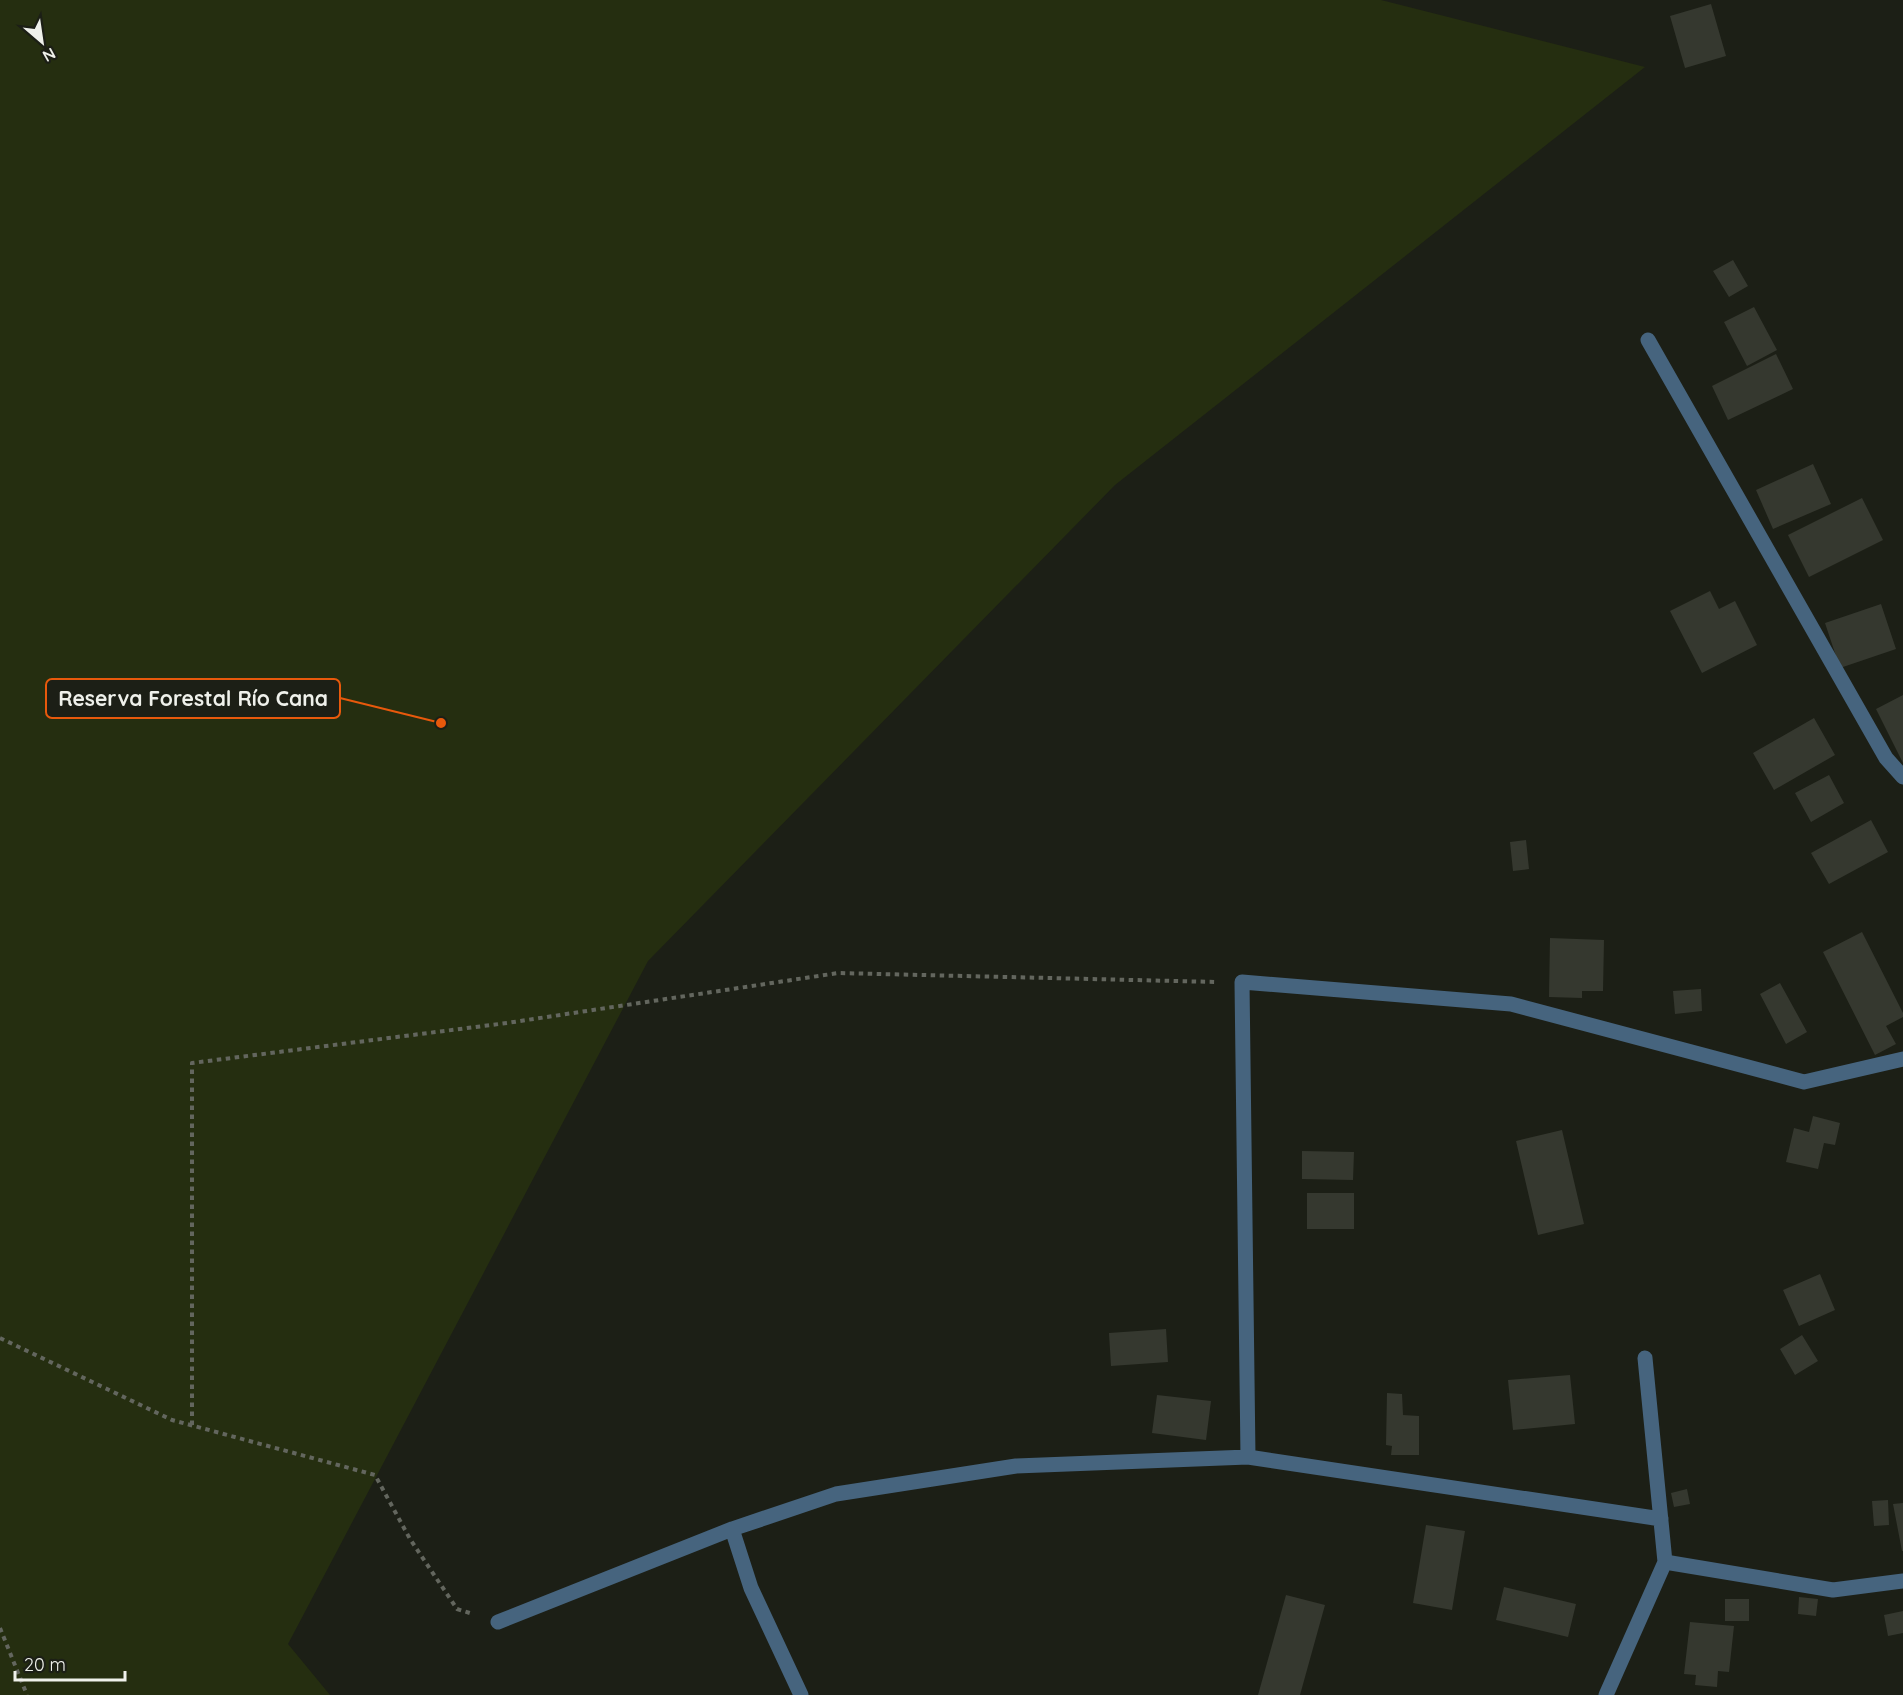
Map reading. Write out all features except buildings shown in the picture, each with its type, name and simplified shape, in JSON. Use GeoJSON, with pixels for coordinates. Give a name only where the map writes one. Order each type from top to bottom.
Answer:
{"type":"FeatureCollection","features":[{"type":"Feature","properties":{"kind":"street"},"geometry":{"type":"LineString","coordinates":[[1648,340],[1886,758],[1903,777]]}},
{"type":"Feature","properties":{"kind":"street"},"geometry":{"type":"LineString","coordinates":[[1248,1457],[1242,982],[1511,1004],[1804,1082],[1903,1059]]}},
{"type":"Feature","properties":{"kind":"street"},"geometry":{"type":"LineString","coordinates":[[1606,1695],[1665,1562],[1645,1358]]}},
{"type":"Feature","properties":{"kind":"street"},"geometry":{"type":"LineString","coordinates":[[498,1622],[732,1528],[836,1494],[1016,1466],[1248,1457],[1661,1519]]}},
{"type":"Feature","properties":{"kind":"street"},"geometry":{"type":"LineString","coordinates":[[732,1528],[751,1588],[801,1695]]}},
{"type":"Feature","properties":{"kind":"street"},"geometry":{"type":"LineString","coordinates":[[1665,1562],[1833,1590],[1903,1581]]}},
{"type":"Feature","properties":{"kind":"path"},"geometry":{"type":"LineString","coordinates":[[192,1425],[192,1063],[507,1023],[838,973],[1242,982]]}},
{"type":"Feature","properties":{"kind":"path"},"geometry":{"type":"LineString","coordinates":[[0,1338],[172,1420],[375,1475],[410,1539],[457,1609],[498,1622]]}},
{"type":"Feature","properties":{"kind":"path"},"geometry":{"type":"LineString","coordinates":[[0,1628],[27,1695]]}},
{"type":"Feature","properties":{"kind":"green space"},"geometry":{"type":"Polygon","coordinates":[[[0,0],[1381,0],[1645,67],[1115,485],[648,961],[288,1644],[330,1695],[0,1695],[0,0]]]}},
{"type":"Feature","properties":{"kind":"place","name":"Reserva Forestal Río Cana"},"geometry":{"type":"Point","coordinates":[441,723]}}]}
